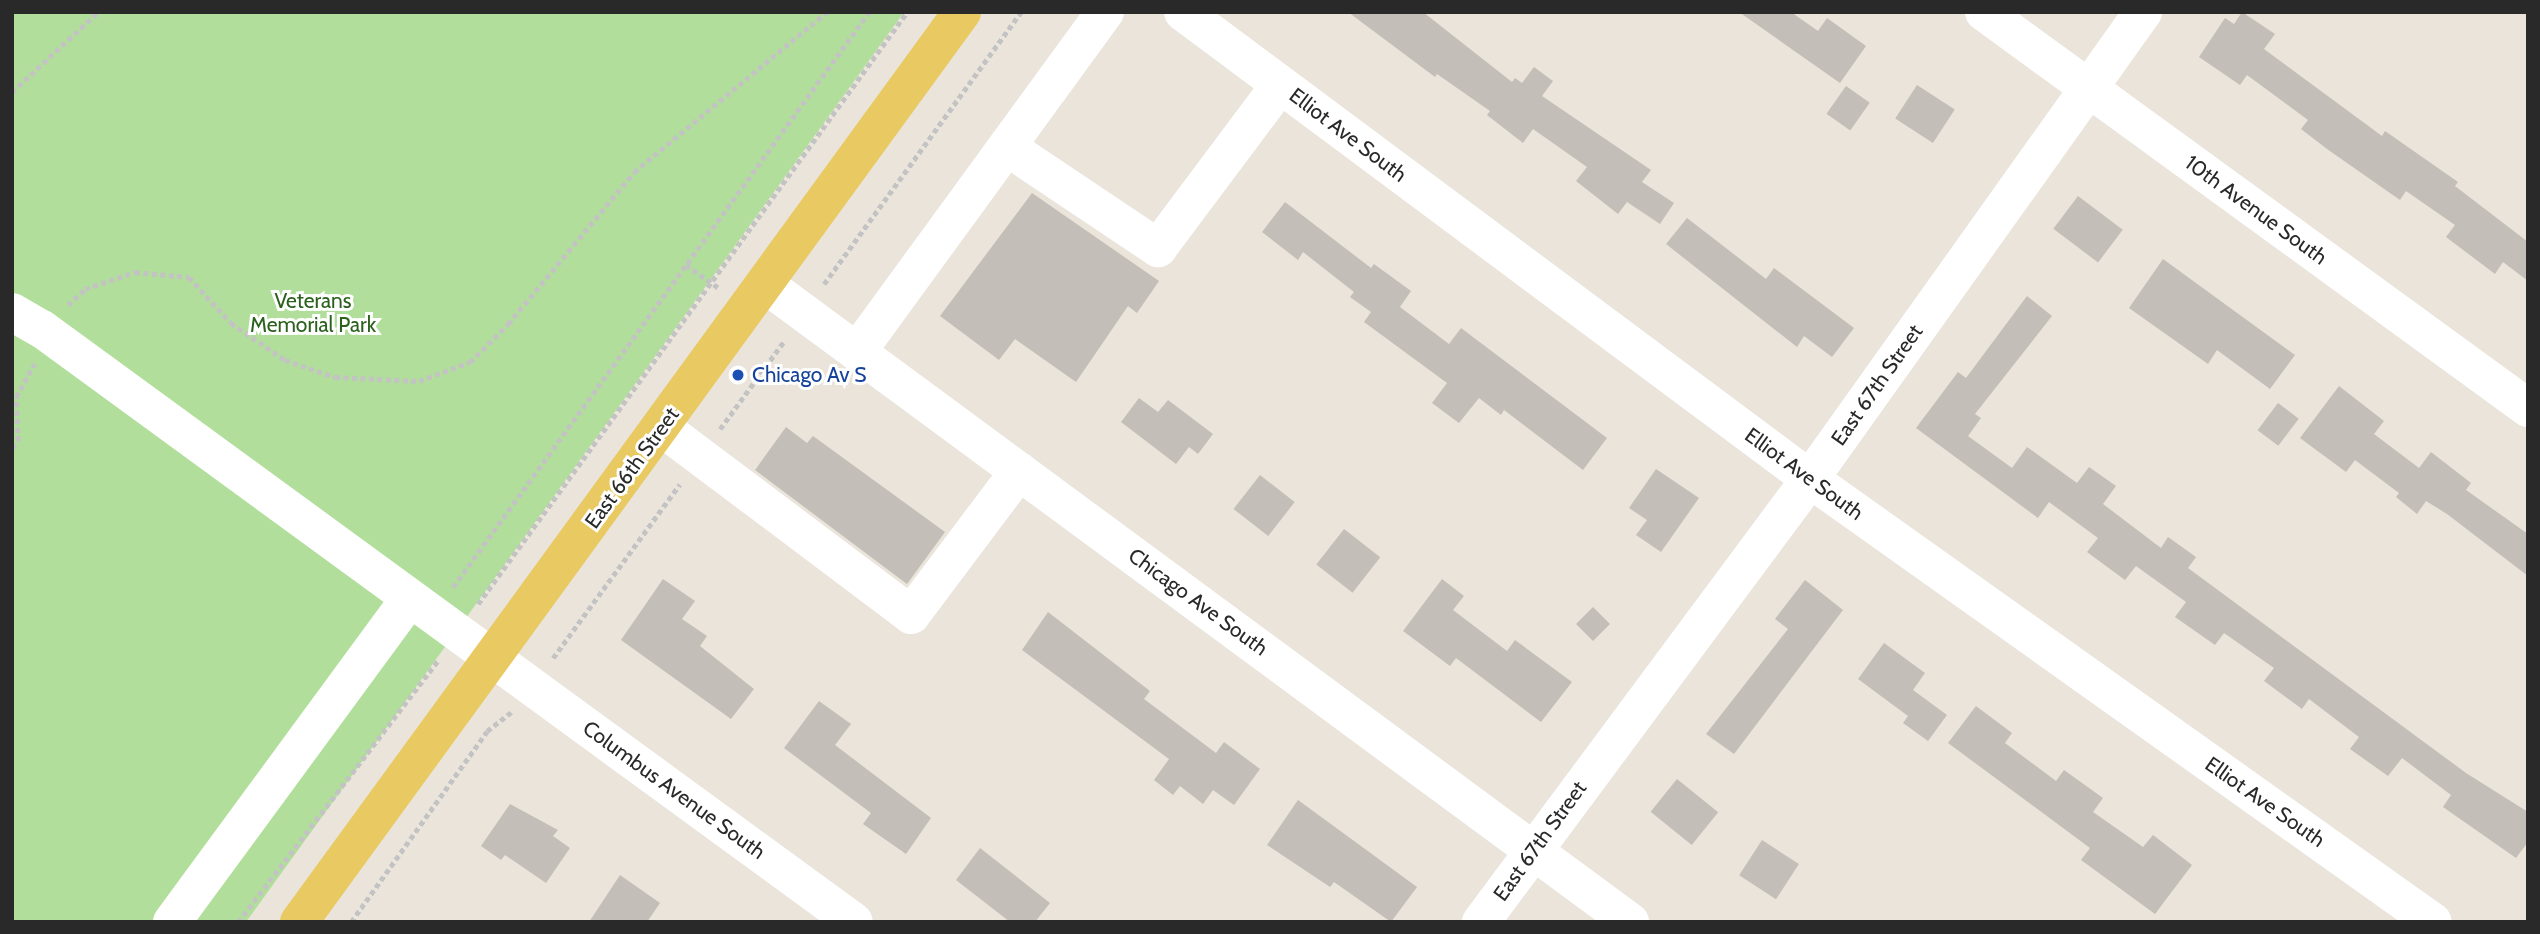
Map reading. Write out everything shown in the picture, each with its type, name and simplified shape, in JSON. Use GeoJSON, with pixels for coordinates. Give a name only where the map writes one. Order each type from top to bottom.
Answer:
{"type":"FeatureCollection","features":[{"type":"Feature","properties":{"kind":"main road","name":"East 66th Street"},"geometry":{"type":"LineString","coordinates":[[299,922],[494,659],[962,12]]}},
{"type":"Feature","properties":{"kind":"street"},"geometry":{"type":"LineString","coordinates":[[857,352],[1105,12]]}},
{"type":"Feature","properties":{"kind":"street","name":"Elliot Ave South"},"geometry":{"type":"LineString","coordinates":[[1183,12],[1810,479],[2433,922]]}},
{"type":"Feature","properties":{"kind":"street","name":"10th Avenue South"},"geometry":{"type":"LineString","coordinates":[[1984,12],[2528,408]]}},
{"type":"Feature","properties":{"kind":"street","name":"East 67th Street"},"geometry":{"type":"LineString","coordinates":[[1481,922],[1810,479],[2143,12]]}},
{"type":"Feature","properties":{"kind":"street"},"geometry":{"type":"LineString","coordinates":[[1007,147],[1158,248],[1280,85]]}},
{"type":"Feature","properties":{"kind":"street","name":"Chicago Ave South"},"geometry":{"type":"LineString","coordinates":[[765,284],[1630,922]]}},
{"type":"Feature","properties":{"kind":"street","name":"Columbus Avenue South"},"geometry":{"type":"LineString","coordinates":[[27,320],[854,922]]}},
{"type":"Feature","properties":{"kind":"street"},"geometry":{"type":"LineString","coordinates":[[661,427],[911,615],[1019,471]]}},
{"type":"Feature","properties":{"kind":"street"},"geometry":{"type":"LineString","coordinates":[[172,922],[433,616]]}},
{"type":"Feature","properties":{"kind":"path"},"geometry":{"type":"LineString","coordinates":[[12,92],[98,12]]}},
{"type":"Feature","properties":{"kind":"path"},"geometry":{"type":"LineString","coordinates":[[12,448],[18,441],[16,397],[39,355],[27,320],[85,289],[135,272],[189,277],[230,323],[285,360],[335,377],[419,381],[470,362],[508,324],[634,172],[827,12]]}},
{"type":"Feature","properties":{"kind":"path"},"geometry":{"type":"LineString","coordinates":[[238,922],[433,616],[869,12]]}},
{"type":"Feature","properties":{"kind":"path"},"geometry":{"type":"LineString","coordinates":[[433,616],[710,282],[907,12]]}},
{"type":"Feature","properties":{"kind":"path"},"geometry":{"type":"LineString","coordinates":[[686,265],[719,288]]}},
{"type":"Feature","properties":{"kind":"path"},"geometry":{"type":"LineString","coordinates":[[351,922],[487,731],[507,716]]}},
{"type":"Feature","properties":{"kind":"green space","name":"Veterans Memorial Park"},"geometry":{"type":"Polygon","coordinates":[[[12,12],[904,12],[246,922],[12,922],[12,12]]]}},
{"type":"Feature","properties":{"kind":"building"},"geometry":{"type":"Polygon","coordinates":[[[1348,12],[1423,12],[1512,82],[1515,78],[1522,83],[1534,67],[1553,81],[1542,96],[1651,170],[1642,182],[1674,203],[1660,224],[1627,202],[1618,214],[1576,181],[1587,167],[1533,129],[1523,143],[1487,115],[1490,111],[1437,74],[1435,77],[1348,12]]]}},
{"type":"Feature","properties":{"kind":"building"},"geometry":{"type":"Polygon","coordinates":[[[1739,12],[1791,12],[1818,31],[1827,18],[1866,46],[1840,83],[1739,12]]]}},
{"type":"Feature","properties":{"kind":"building"},"geometry":{"type":"Polygon","coordinates":[[[2242,12],[2275,34],[2264,49],[2382,136],[2385,131],[2458,182],[2455,186],[2528,242],[2528,281],[2503,262],[2495,274],[2446,237],[2455,225],[2406,191],[2400,200],[2327,149],[2301,129],[2308,120],[2247,75],[2240,85],[2199,57],[2225,18],[2234,24],[2242,12]]]}},
{"type":"Feature","properties":{"kind":"building"},"geometry":{"type":"Polygon","coordinates":[[[1917,85],[1955,110],[1933,143],[1895,119],[1917,85]]]}},
{"type":"Feature","properties":{"kind":"building"},"geometry":{"type":"Polygon","coordinates":[[[1846,86],[1870,103],[1850,130],[1826,114],[1846,86]]]}},
{"type":"Feature","properties":{"kind":"building"},"geometry":{"type":"Polygon","coordinates":[[[1032,193],[1159,281],[1137,313],[1128,306],[1076,382],[1015,339],[999,360],[940,316],[1032,193]]]}},
{"type":"Feature","properties":{"kind":"building"},"geometry":{"type":"Polygon","coordinates":[[[2078,196],[2123,230],[2098,262],[2053,229],[2078,196]]]}},
{"type":"Feature","properties":{"kind":"building"},"geometry":{"type":"Polygon","coordinates":[[[1285,202],[1371,268],[1374,264],[1411,291],[1400,307],[1449,344],[1461,328],[1607,438],[1583,470],[1504,410],[1501,415],[1479,398],[1459,423],[1432,403],[1447,383],[1364,322],[1371,312],[1350,297],[1354,292],[1303,252],[1298,260],[1262,232],[1285,202]]]}},
{"type":"Feature","properties":{"kind":"building"},"geometry":{"type":"Polygon","coordinates":[[[1687,218],[1766,279],[1774,268],[1854,328],[1832,357],[1804,336],[1797,347],[1666,244],[1687,218]]]}},
{"type":"Feature","properties":{"kind":"building"},"geometry":{"type":"Polygon","coordinates":[[[2163,259],[2295,355],[2270,389],[2217,350],[2208,364],[2129,308],[2163,259]]]}},
{"type":"Feature","properties":{"kind":"building"},"geometry":{"type":"Polygon","coordinates":[[[2027,296],[2052,316],[1975,414],[1981,418],[1968,436],[2012,468],[2027,447],[2077,483],[2089,467],[2116,486],[2103,504],[2161,548],[2168,537],[2196,557],[2188,568],[2466,773],[2528,812],[2528,842],[2516,858],[2443,807],[2451,795],[2402,758],[2388,776],[2350,749],[2359,737],[2309,699],[2302,709],[2264,681],[2274,668],[2224,633],[2215,645],[2175,617],[2186,602],[2136,566],[2125,580],[2087,552],[2098,538],[2049,502],[2038,518],[1916,428],[1958,372],[1966,378],[2027,296]]]}},
{"type":"Feature","properties":{"kind":"building"},"geometry":{"type":"Polygon","coordinates":[[[2339,386],[2384,421],[2374,434],[2419,468],[2431,452],[2471,483],[2466,490],[2528,534],[2528,576],[2426,501],[2417,514],[2396,497],[2399,493],[2355,460],[2346,472],[2300,438],[2339,386]]]}},
{"type":"Feature","properties":{"kind":"building"},"geometry":{"type":"Polygon","coordinates":[[[1139,398],[1158,412],[1168,400],[1213,434],[1198,454],[1189,447],[1176,464],[1121,422],[1139,398]]]}},
{"type":"Feature","properties":{"kind":"building"},"geometry":{"type":"Polygon","coordinates":[[[2278,403],[2299,419],[2278,446],[2258,430],[2278,403]]]}},
{"type":"Feature","properties":{"kind":"building"},"geometry":{"type":"Polygon","coordinates":[[[786,427],[807,443],[813,436],[945,532],[907,584],[755,470],[786,427]]]}},
{"type":"Feature","properties":{"kind":"building"},"geometry":{"type":"Polygon","coordinates":[[[1656,469],[1699,498],[1661,552],[1636,535],[1647,520],[1629,508],[1656,469]]]}},
{"type":"Feature","properties":{"kind":"building"},"geometry":{"type":"Polygon","coordinates":[[[1260,475],[1295,502],[1268,536],[1234,509],[1260,475]]]}},
{"type":"Feature","properties":{"kind":"building"},"geometry":{"type":"Polygon","coordinates":[[[1344,529],[1380,557],[1353,593],[1316,564],[1344,529]]]}},
{"type":"Feature","properties":{"kind":"building"},"geometry":{"type":"Polygon","coordinates":[[[663,579],[695,601],[682,619],[707,636],[700,646],[754,689],[731,719],[621,640],[663,579]]]}},
{"type":"Feature","properties":{"kind":"building"},"geometry":{"type":"Polygon","coordinates":[[[1442,579],[1464,596],[1453,610],[1507,651],[1515,640],[1572,682],[1541,722],[1456,658],[1450,666],[1403,631],[1442,579]]]}},
{"type":"Feature","properties":{"kind":"building"},"geometry":{"type":"Polygon","coordinates":[[[1805,580],[1843,610],[1734,754],[1706,734],[1788,629],[1775,619],[1805,580]]]}},
{"type":"Feature","properties":{"kind":"building"},"geometry":{"type":"Polygon","coordinates":[[[1593,607],[1610,624],[1593,641],[1576,624],[1593,607]]]}},
{"type":"Feature","properties":{"kind":"building"},"geometry":{"type":"Polygon","coordinates":[[[1048,612],[1150,691],[1144,699],[1216,753],[1224,742],[1260,769],[1234,805],[1213,790],[1203,804],[1180,786],[1173,795],[1154,780],[1169,759],[1022,650],[1048,612]]]}},
{"type":"Feature","properties":{"kind":"building"},"geometry":{"type":"Polygon","coordinates":[[[1884,643],[1925,673],[1913,690],[1947,715],[1928,741],[1903,723],[1908,716],[1858,679],[1884,643]]]}},
{"type":"Feature","properties":{"kind":"building"},"geometry":{"type":"Polygon","coordinates":[[[819,701],[851,724],[835,745],[931,818],[906,854],[863,824],[871,813],[784,748],[819,701]]]}},
{"type":"Feature","properties":{"kind":"building"},"geometry":{"type":"Polygon","coordinates":[[[1976,706],[2012,733],[2005,743],[2056,781],[2064,770],[2103,798],[2093,812],[2143,847],[2153,835],[2192,865],[2155,914],[2081,860],[2090,848],[1948,743],[1976,706]]]}},
{"type":"Feature","properties":{"kind":"building"},"geometry":{"type":"Polygon","coordinates":[[[1677,779],[1718,812],[1692,845],[1651,812],[1677,779]]]}},
{"type":"Feature","properties":{"kind":"building"},"geometry":{"type":"Polygon","coordinates":[[[1298,800],[1417,887],[1391,922],[1334,882],[1330,887],[1267,845],[1298,800]]]}},
{"type":"Feature","properties":{"kind":"building"},"geometry":{"type":"Polygon","coordinates":[[[510,804],[558,830],[553,836],[570,848],[546,883],[505,855],[501,860],[481,846],[510,804]]]}},
{"type":"Feature","properties":{"kind":"building"},"geometry":{"type":"Polygon","coordinates":[[[1762,840],[1799,864],[1776,899],[1739,875],[1762,840]]]}},
{"type":"Feature","properties":{"kind":"building"},"geometry":{"type":"Polygon","coordinates":[[[980,848],[1050,903],[1035,922],[1010,922],[956,880],[980,848]]]}},
{"type":"Feature","properties":{"kind":"building"},"geometry":{"type":"Polygon","coordinates":[[[620,875],[660,903],[647,922],[589,922],[620,875]]]}},
{"type":"Feature","properties":{"kind":"place","name":"Chicago Av S"},"geometry":{"type":"Point","coordinates":[738,375]}}]}
